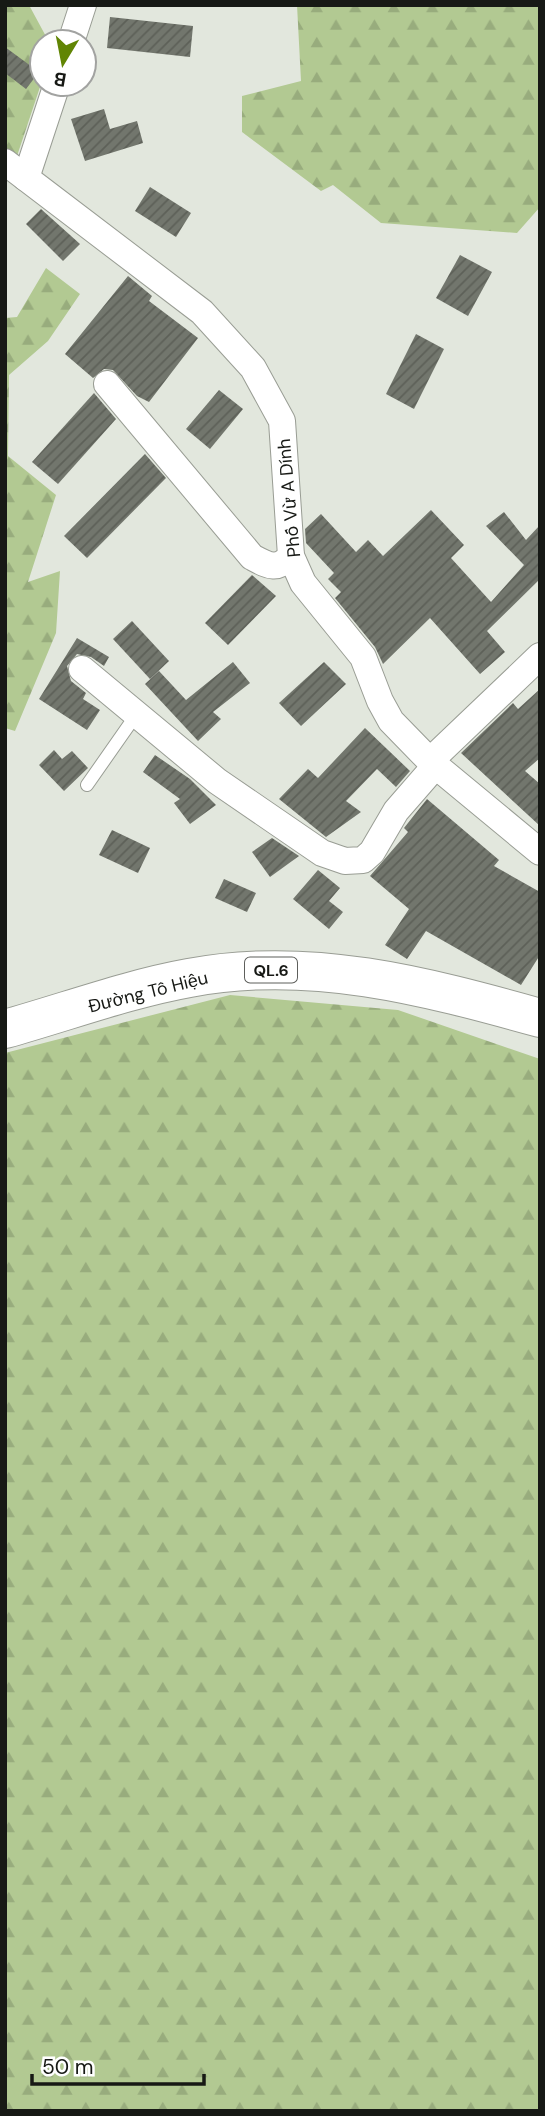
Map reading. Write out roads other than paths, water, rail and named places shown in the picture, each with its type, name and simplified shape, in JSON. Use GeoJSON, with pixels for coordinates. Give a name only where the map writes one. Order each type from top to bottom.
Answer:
{"type":"FeatureCollection","features":[{"type":"Feature","properties":{"kind":"highway","name":"Đường Tô Hiệu"},"geometry":{"type":"LineString","coordinates":[[5,1030],[189,978],[262,970],[331,972],[405,982],[540,1018]]}},
{"type":"Feature","properties":{"kind":"street"},"geometry":{"type":"LineString","coordinates":[[76,28],[83,5]]}},
{"type":"Feature","properties":{"kind":"street"},"geometry":{"type":"LineString","coordinates":[[26,178],[52,98]]}},
{"type":"Feature","properties":{"kind":"street","name":"Phố Vừ A Dính"},"geometry":{"type":"LineString","coordinates":[[5,162],[202,312],[253,368],[282,421],[291,556],[303,583],[363,657],[391,721],[433,763],[540,852]]}},
{"type":"Feature","properties":{"kind":"street"},"geometry":{"type":"LineString","coordinates":[[107,384],[252,557],[271,567],[282,565],[291,556]]}},
{"type":"Feature","properties":{"kind":"street"},"geometry":{"type":"LineString","coordinates":[[82,669],[227,789],[322,853],[345,861],[363,860],[372,852],[396,811],[433,763],[540,656]]}},
{"type":"Feature","properties":{"kind":"lane"},"geometry":{"type":"LineString","coordinates":[[87,785],[136,715]]}}]}
